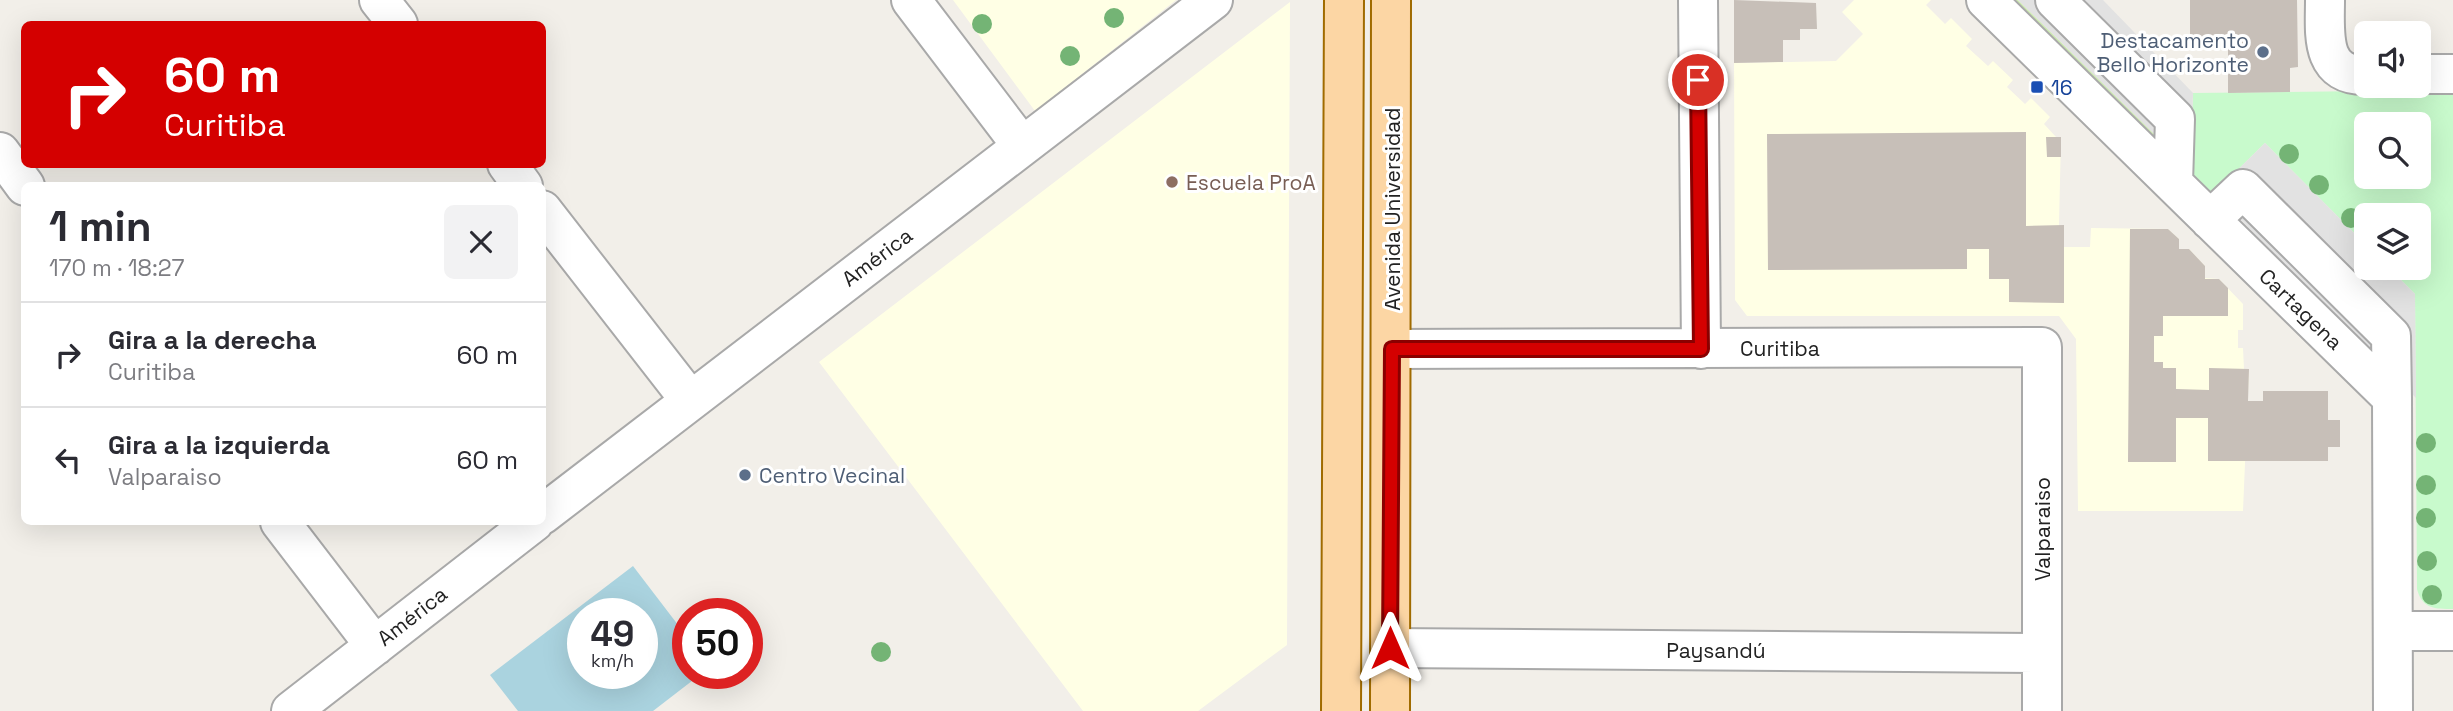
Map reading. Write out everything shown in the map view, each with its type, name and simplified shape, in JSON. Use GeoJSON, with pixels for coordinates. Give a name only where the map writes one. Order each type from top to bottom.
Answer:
{"type":"FeatureCollection","features":[{"type":"Feature","properties":{"kind":"main road"},"geometry":{"type":"LineString","coordinates":[[1341,711],[1344,0]]}},
{"type":"Feature","properties":{"kind":"main road","name":"Avenida Universidad"},"geometry":{"type":"LineString","coordinates":[[1390,711],[1391,0]]}},
{"type":"Feature","properties":{"kind":"street"},"geometry":{"type":"LineString","coordinates":[[379,0],[396,21]]}},
{"type":"Feature","properties":{"kind":"street"},"geometry":{"type":"LineString","coordinates":[[911,0],[1022,146]]}},
{"type":"Feature","properties":{"kind":"street","name":"América"},"geometry":{"type":"LineString","coordinates":[[546,512],[1213,0]]}},
{"type":"Feature","properties":{"kind":"street"},"geometry":{"type":"LineString","coordinates":[[1698,0],[1701,349]]}},
{"type":"Feature","properties":{"kind":"street","name":"Cartagena"},"geometry":{"type":"LineString","coordinates":[[1986,0],[2392,398],[2393,711]]}},
{"type":"Feature","properties":{"kind":"street"},"geometry":{"type":"LineString","coordinates":[[2055,0],[2175,119],[2173,183]]}},
{"type":"Feature","properties":{"kind":"street"},"geometry":{"type":"LineString","coordinates":[[2325,0],[2325,47],[2331,59],[2344,71],[2354,73]]}},
{"type":"Feature","properties":{"kind":"street"},"geometry":{"type":"LineString","coordinates":[[2431,74],[2453,74]]}},
{"type":"Feature","properties":{"kind":"street"},"geometry":{"type":"LineString","coordinates":[[0,152],[22,182]]}},
{"type":"Feature","properties":{"kind":"street"},"geometry":{"type":"LineString","coordinates":[[546,216],[690,400]]}},
{"type":"Feature","properties":{"kind":"street","name":"Curitiba"},"geometry":{"type":"LineString","coordinates":[[1392,349],[2042,347]]}},
{"type":"Feature","properties":{"kind":"street","name":"Valparaiso"},"geometry":{"type":"LineString","coordinates":[[2042,347],[2042,711]]}},
{"type":"Feature","properties":{"kind":"street"},"geometry":{"type":"LineString","coordinates":[[282,525],[375,646]]}},
{"type":"Feature","properties":{"kind":"street","name":"América"},"geometry":{"type":"LineString","coordinates":[[290,711],[530,525]]}},
{"type":"Feature","properties":{"kind":"street"},"geometry":{"type":"LineString","coordinates":[[2393,631],[2453,631]]}},
{"type":"Feature","properties":{"kind":"street","name":"Paysandú"},"geometry":{"type":"LineString","coordinates":[[1390,648],[2042,653]]}},
{"type":"Feature","properties":{"kind":"shaded area"},"geometry":{"type":"Polygon","coordinates":[[[953,0],[1176,0],[1035,111],[953,0]]]}},
{"type":"Feature","properties":{"kind":"shaded area"},"geometry":{"type":"Polygon","coordinates":[[[1854,0],[1931,0],[1926,5],[1945,24],[1951,18],[1972,39],[1966,46],[1988,66],[1993,61],[2013,80],[2007,87],[2025,104],[2031,98],[2050,117],[2044,124],[2056,137],[2061,137],[2059,225],[2064,247],[2090,247],[2091,228],[2168,229],[2179,239],[2179,249],[2189,249],[2205,266],[2205,278],[2219,279],[2243,304],[2243,330],[2238,330],[2238,348],[2243,348],[2244,369],[2249,369],[2243,511],[2078,511],[2076,339],[2059,316],[1747,316],[1735,300],[1734,63],[1836,61],[1863,34],[1842,12],[1854,0]]]}},
{"type":"Feature","properties":{"kind":"shaded area"},"geometry":{"type":"Polygon","coordinates":[[[2018,0],[2103,0],[2193,93],[2190,174],[2159,139],[2018,0]]]}},
{"type":"Feature","properties":{"kind":"shaded area","name":"Escuela ProA"},"geometry":{"type":"Polygon","coordinates":[[[1290,2],[1287,645],[1198,711],[1083,711],[819,362],[1290,2]]]}},
{"type":"Feature","properties":{"kind":"shaded area"},"geometry":{"type":"Polygon","coordinates":[[[2265,143],[2354,233],[2354,280],[2401,280],[2415,294],[2416,398],[2237,216],[2212,195],[2265,143]]]}},
{"type":"Feature","properties":{"kind":"green space"},"geometry":{"type":"Polygon","coordinates":[[[2013,0],[2018,0],[2160,139],[2159,144],[2013,0]]]}},
{"type":"Feature","properties":{"kind":"green space"},"geometry":{"type":"Polygon","coordinates":[[[2431,90],[2453,90],[2453,609],[2440,609],[2426,604],[2417,589],[2415,294],[2401,280],[2431,280],[2431,203],[2354,203],[2354,233],[2265,143],[2212,195],[2190,174],[2193,93],[2354,91],[2354,98],[2431,98],[2431,90]]]}},
{"type":"Feature","properties":{"kind":"water"},"geometry":{"type":"Polygon","coordinates":[[[633,566],[657,598],[591,598],[633,566]]]}},
{"type":"Feature","properties":{"kind":"water"},"geometry":{"type":"Polygon","coordinates":[[[658,599],[672,617],[672,689],[682,689],[653,711],[518,711],[490,675],[567,616],[567,689],[658,689],[658,599]]]}},
{"type":"Feature","properties":{"kind":"building"},"geometry":{"type":"Polygon","coordinates":[[[1734,0],[1816,3],[1817,29],[1800,29],[1800,40],[1783,40],[1783,62],[1734,63],[1734,0]]]}},
{"type":"Feature","properties":{"kind":"building","name":"Destacamento Bello Horizonte"},"geometry":{"type":"Polygon","coordinates":[[[2190,0],[2297,0],[2298,67],[2290,68],[2290,92],[2228,93],[2228,37],[2190,37],[2190,0]]]}},
{"type":"Feature","properties":{"kind":"building"},"geometry":{"type":"Polygon","coordinates":[[[2026,132],[2026,226],[2064,225],[2064,303],[2009,302],[2009,279],[1989,279],[1989,249],[1967,249],[1967,269],[1768,270],[1767,134],[2026,132]]]}},
{"type":"Feature","properties":{"kind":"building"},"geometry":{"type":"Polygon","coordinates":[[[2046,137],[2061,137],[2061,157],[2047,157],[2046,137]]]}},
{"type":"Feature","properties":{"kind":"building"},"geometry":{"type":"Polygon","coordinates":[[[2130,229],[2168,229],[2179,239],[2179,249],[2189,249],[2205,266],[2205,279],[2219,279],[2228,288],[2228,316],[2163,316],[2163,336],[2154,336],[2154,362],[2163,362],[2163,368],[2176,368],[2176,389],[2209,390],[2209,368],[2249,369],[2248,401],[2263,401],[2263,391],[2328,391],[2328,420],[2340,420],[2340,447],[2328,447],[2328,461],[2208,461],[2208,418],[2176,418],[2176,462],[2128,462],[2130,229]]]}},
{"type":"Feature","properties":{"kind":"place","name":"Destacamento Bello Horizonte"},"geometry":{"type":"Point","coordinates":[2263,52]}},
{"type":"Feature","properties":{"kind":"place","name":"16"},"geometry":{"type":"Point","coordinates":[2037,87]}},
{"type":"Feature","properties":{"kind":"place","name":"Escuela ProA"},"geometry":{"type":"Point","coordinates":[1172,182]}},
{"type":"Feature","properties":{"kind":"place","name":"Centro Vecinal"},"geometry":{"type":"Point","coordinates":[745,475]}},
{"type":"Feature","properties":{"kind":"route"},"geometry":{"type":"LineString","coordinates":[[1390,648],[1392,349],[1701,349],[1698,80]]}}]}
